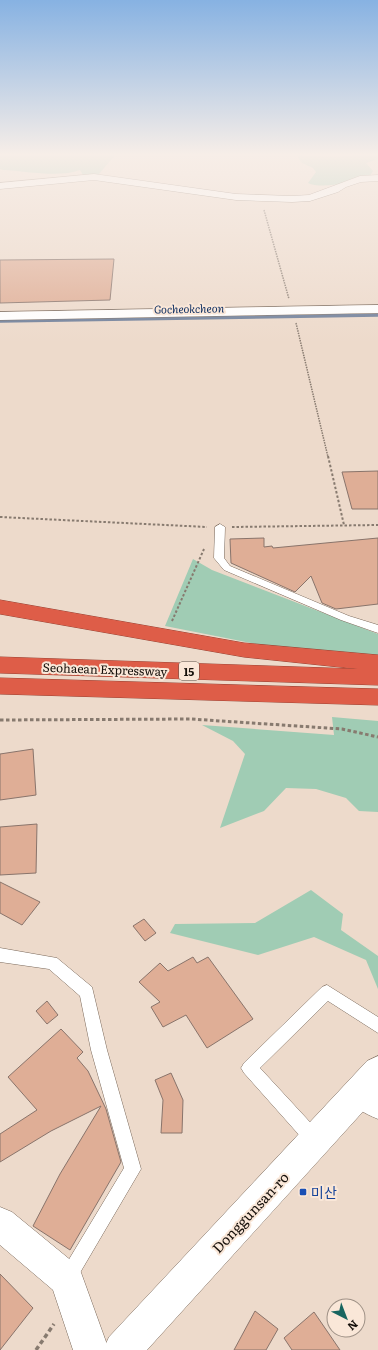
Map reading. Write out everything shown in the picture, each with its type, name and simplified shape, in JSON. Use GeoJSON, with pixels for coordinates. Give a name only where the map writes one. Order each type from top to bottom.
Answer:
{"type":"FeatureCollection","features":[{"type":"Feature","properties":{"kind":"highway"},"geometry":{"type":"LineString","coordinates":[[0,607],[244,650],[378,663]]}},
{"type":"Feature","properties":{"kind":"highway","name":"Seohaean Expressway"},"geometry":{"type":"LineString","coordinates":[[0,666],[378,677]]}},
{"type":"Feature","properties":{"kind":"highway","name":"Seohaean Expressway"},"geometry":{"type":"LineString","coordinates":[[0,686],[378,697]]}},
{"type":"Feature","properties":{"kind":"street"},"geometry":{"type":"LineString","coordinates":[[0,316],[294,316],[378,310]]}},
{"type":"Feature","properties":{"kind":"street","name":"Donggunsan-ro"},"geometry":{"type":"LineString","coordinates":[[122,1350],[316,1141],[372,1089]]}},
{"type":"Feature","properties":{"kind":"street"},"geometry":{"type":"LineString","coordinates":[[0,1224],[67,1279],[91,1350]]}},
{"type":"Feature","properties":{"kind":"lane"},"geometry":{"type":"LineString","coordinates":[[220,527],[219,558],[227,568],[345,618],[378,629]]}},
{"type":"Feature","properties":{"kind":"lane"},"geometry":{"type":"LineString","coordinates":[[0,955],[52,963],[87,992],[99,1050],[133,1169],[67,1279]]}},
{"type":"Feature","properties":{"kind":"lane"},"geometry":{"type":"LineString","coordinates":[[316,1141],[249,1068],[327,992],[378,1026]]}},
{"type":"Feature","properties":{"kind":"path"},"geometry":{"type":"LineString","coordinates":[[266,217],[294,316],[344,525]]}},
{"type":"Feature","properties":{"kind":"path"},"geometry":{"type":"LineString","coordinates":[[0,517],[206,527],[378,525]]}},
{"type":"Feature","properties":{"kind":"path"},"geometry":{"type":"LineString","coordinates":[[206,527],[206,533]]}},
{"type":"Feature","properties":{"kind":"path"},"geometry":{"type":"LineString","coordinates":[[172,622],[206,546]]}},
{"type":"Feature","properties":{"kind":"path"},"geometry":{"type":"LineString","coordinates":[[0,720],[191,719],[342,729],[378,737]]}},
{"type":"Feature","properties":{"kind":"green space"},"geometry":{"type":"Polygon","coordinates":[[[193,559],[212,570],[378,634],[378,657],[276,648],[165,626],[193,559]]]}},
{"type":"Feature","properties":{"kind":"green space"},"geometry":{"type":"Polygon","coordinates":[[[332,717],[378,721],[378,812],[359,811],[346,798],[316,789],[286,788],[264,811],[220,828],[245,754],[233,741],[202,725],[334,735],[332,717]]]}},
{"type":"Feature","properties":{"kind":"green space"},"geometry":{"type":"Polygon","coordinates":[[[311,890],[343,914],[341,930],[378,956],[378,989],[366,960],[314,937],[258,955],[170,933],[175,924],[255,923],[311,890]]]}},
{"type":"Feature","properties":{"kind":"building"},"geometry":{"type":"Polygon","coordinates":[[[114,259],[110,300],[0,303],[0,260],[114,259]]]}},
{"type":"Feature","properties":{"kind":"building"},"geometry":{"type":"Polygon","coordinates":[[[378,471],[378,509],[352,509],[342,472],[378,471]]]}},
{"type":"Feature","properties":{"kind":"building"},"geometry":{"type":"Polygon","coordinates":[[[264,538],[264,547],[272,546],[273,548],[378,538],[378,604],[336,609],[322,603],[311,576],[295,592],[231,563],[230,539],[264,538]]]}},
{"type":"Feature","properties":{"kind":"building"},"geometry":{"type":"Polygon","coordinates":[[[33,749],[36,795],[0,800],[0,754],[33,749]]]}},
{"type":"Feature","properties":{"kind":"building"},"geometry":{"type":"Polygon","coordinates":[[[37,824],[36,873],[0,875],[0,827],[37,824]]]}},
{"type":"Feature","properties":{"kind":"building"},"geometry":{"type":"Polygon","coordinates":[[[0,882],[40,902],[22,925],[0,913],[0,882]]]}},
{"type":"Feature","properties":{"kind":"building"},"geometry":{"type":"Polygon","coordinates":[[[144,919],[156,933],[145,941],[133,926],[144,919]]]}},
{"type":"Feature","properties":{"kind":"building"},"geometry":{"type":"Polygon","coordinates":[[[193,957],[197,963],[208,957],[253,1019],[207,1048],[186,1015],[163,1027],[151,1007],[160,1002],[139,982],[160,963],[168,971],[193,957]]]}},
{"type":"Feature","properties":{"kind":"building"},"geometry":{"type":"Polygon","coordinates":[[[47,1001],[58,1015],[47,1024],[36,1011],[47,1001]]]}},
{"type":"Feature","properties":{"kind":"building"},"geometry":{"type":"Polygon","coordinates":[[[61,1029],[83,1052],[77,1058],[88,1071],[106,1109],[121,1162],[70,1250],[33,1226],[60,1174],[101,1106],[51,1131],[0,1162],[0,1134],[37,1110],[8,1077],[61,1029]]]}},
{"type":"Feature","properties":{"kind":"building"},"geometry":{"type":"Polygon","coordinates":[[[171,1073],[183,1100],[182,1133],[161,1133],[163,1100],[155,1080],[171,1073]]]}},
{"type":"Feature","properties":{"kind":"building"},"geometry":{"type":"Polygon","coordinates":[[[0,1274],[33,1308],[0,1350],[0,1274]]]}},
{"type":"Feature","properties":{"kind":"building"},"geometry":{"type":"Polygon","coordinates":[[[255,1311],[278,1329],[266,1350],[234,1350],[255,1311]]]}},
{"type":"Feature","properties":{"kind":"building"},"geometry":{"type":"Polygon","coordinates":[[[314,1312],[326,1330],[326,1338],[332,1338],[340,1350],[292,1350],[284,1338],[314,1312]]]}},
{"type":"Feature","properties":{"kind":"waterway","name":"Gocheokcheon"},"geometry":{"type":"LineString","coordinates":[[0,321],[378,315]]}},
{"type":"Feature","properties":{"kind":"place","name":"미산"},"geometry":{"type":"Point","coordinates":[303,1192]}}]}
